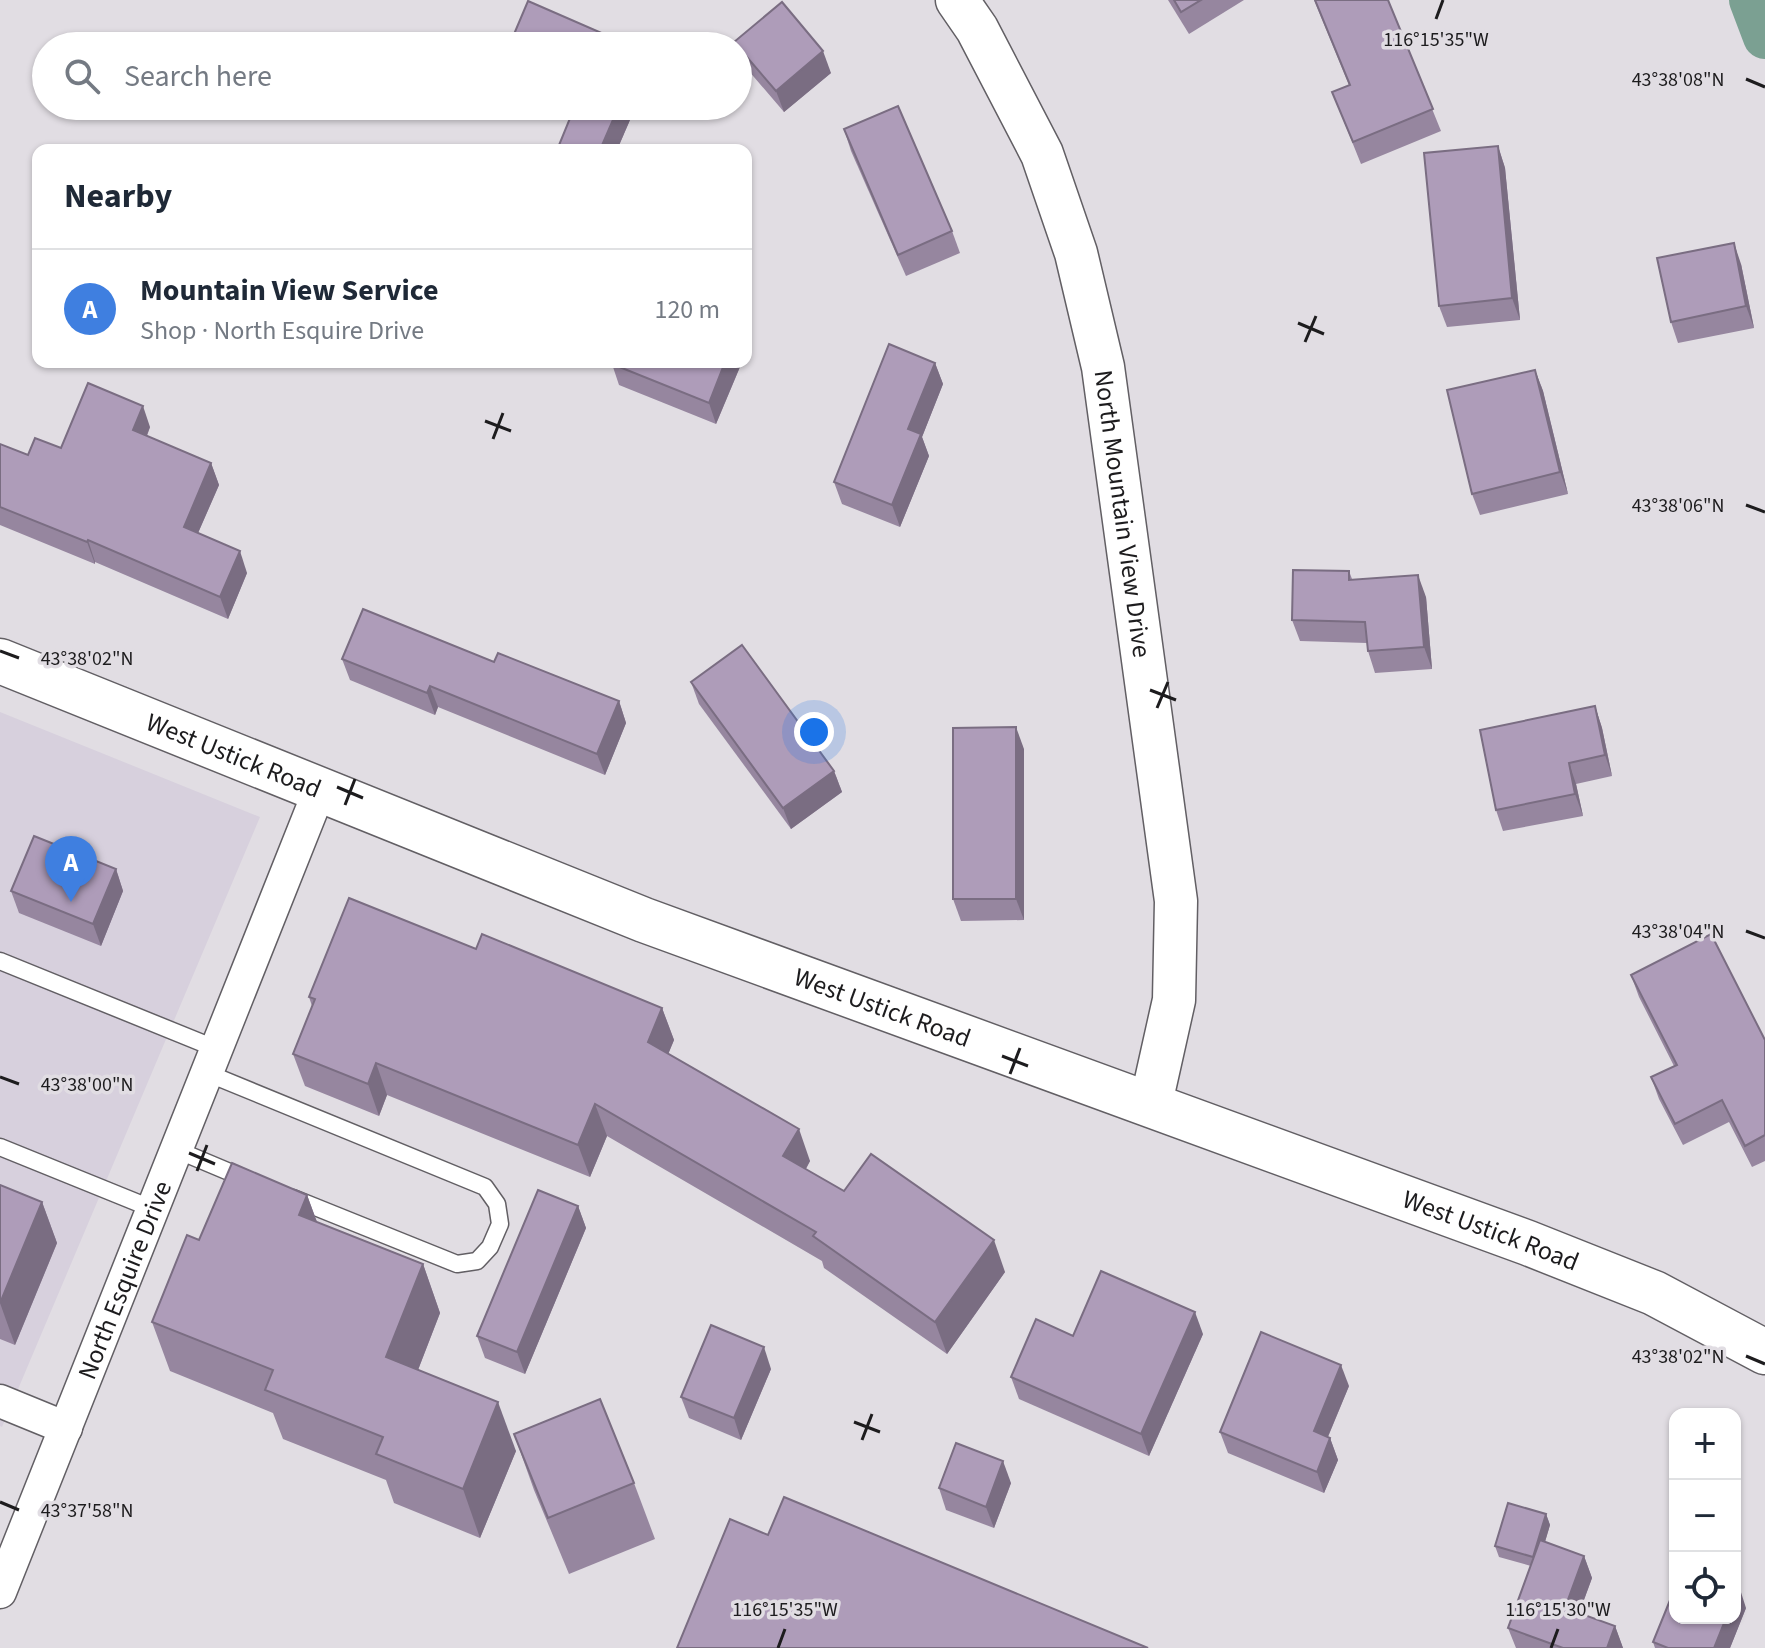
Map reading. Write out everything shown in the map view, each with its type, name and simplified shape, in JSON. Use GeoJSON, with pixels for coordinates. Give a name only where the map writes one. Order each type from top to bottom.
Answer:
{"type":"FeatureCollection","features":[{"type":"Feature","properties":{"kind":"main road","name":"West Ustick Road"},"geometry":{"type":"LineString","coordinates":[[0,661],[644,920],[1528,1243],[1654,1293],[1765,1352]]}},
{"type":"Feature","properties":{"kind":"street","name":"North Mountain View Drive"},"geometry":{"type":"LineString","coordinates":[[957,0],[977,29],[1042,154],[1076,253],[1103,367],[1176,901],[1174,1000],[1151,1103]]}},
{"type":"Feature","properties":{"kind":"street","name":"North Esquire Drive"},"geometry":{"type":"LineString","coordinates":[[0,1592],[320,789]]}},
{"type":"Feature","properties":{"kind":"street"},"geometry":{"type":"LineString","coordinates":[[0,1401],[66,1428]]}},
{"type":"Feature","properties":{"kind":"lane"},"geometry":{"type":"LineString","coordinates":[[0,961],[485,1187],[497,1204],[500,1224],[490,1247],[477,1261],[457,1264],[285,1194]]}},
{"type":"Feature","properties":{"kind":"lane"},"geometry":{"type":"LineString","coordinates":[[0,1147],[153,1209]]}},
{"type":"Feature","properties":{"kind":"lane"},"geometry":{"type":"LineString","coordinates":[[177,1150],[256,1183]]}},
{"type":"Feature","properties":{"kind":"shaded area"},"geometry":{"type":"Polygon","coordinates":[[[0,712],[260,817],[2,1427],[0,1426],[0,712]]]}},
{"type":"Feature","properties":{"kind":"building"},"geometry":{"type":"Polygon","coordinates":[[[1174,0],[1201,0],[1181,12],[1174,0]]]}},
{"type":"Feature","properties":{"kind":"building"},"geometry":{"type":"Polygon","coordinates":[[[1315,0],[1388,0],[1433,109],[1353,142],[1332,92],[1350,85],[1315,0]]]}},
{"type":"Feature","properties":{"kind":"building"},"geometry":{"type":"Polygon","coordinates":[[[528,1],[599,32],[515,32],[528,1]]]}},
{"type":"Feature","properties":{"kind":"building"},"geometry":{"type":"Polygon","coordinates":[[[782,2],[823,51],[776,91],[752,63],[752,32],[746,32],[782,2]]]}},
{"type":"Feature","properties":{"kind":"building"},"geometry":{"type":"Polygon","coordinates":[[[898,106],[952,231],[898,255],[844,129],[898,106]]]}},
{"type":"Feature","properties":{"kind":"building"},"geometry":{"type":"Polygon","coordinates":[[[569,120],[613,120],[603,144],[559,144],[569,120]]]}},
{"type":"Feature","properties":{"kind":"building"},"geometry":{"type":"Polygon","coordinates":[[[1498,146],[1512,298],[1439,306],[1424,153],[1498,146]]]}},
{"type":"Feature","properties":{"kind":"building"},"geometry":{"type":"Polygon","coordinates":[[[1734,243],[1746,306],[1671,322],[1657,258],[1734,243]]]}},
{"type":"Feature","properties":{"kind":"building"},"geometry":{"type":"Polygon","coordinates":[[[889,344],[935,363],[908,429],[921,434],[892,505],[834,482],[889,344]]]}},
{"type":"Feature","properties":{"kind":"building"},"geometry":{"type":"Polygon","coordinates":[[[622,368],[723,368],[709,403],[622,368]]]}},
{"type":"Feature","properties":{"kind":"building"},"geometry":{"type":"Polygon","coordinates":[[[1535,370],[1560,472],[1472,494],[1447,390],[1535,370]]]}},
{"type":"Feature","properties":{"kind":"building"},"geometry":{"type":"Polygon","coordinates":[[[88,383],[143,406],[133,430],[211,463],[184,527],[240,551],[220,597],[88,540],[0,507],[0,444],[28,455],[35,438],[61,448],[88,383]]]}},
{"type":"Feature","properties":{"kind":"building"},"geometry":{"type":"Polygon","coordinates":[[[1293,570],[1349,571],[1349,580],[1418,575],[1424,647],[1368,651],[1365,622],[1292,620],[1293,570]]]}},
{"type":"Feature","properties":{"kind":"building"},"geometry":{"type":"Polygon","coordinates":[[[363,609],[494,662],[498,653],[619,701],[597,754],[430,686],[427,693],[342,659],[363,609]]]}},
{"type":"Feature","properties":{"kind":"building"},"geometry":{"type":"Polygon","coordinates":[[[742,645],[834,771],[783,808],[691,682],[742,645]]]}},
{"type":"Feature","properties":{"kind":"building"},"geometry":{"type":"Polygon","coordinates":[[[1595,706],[1605,755],[1569,763],[1575,794],[1496,810],[1480,730],[1595,706]]]}},
{"type":"Feature","properties":{"kind":"building"},"geometry":{"type":"Polygon","coordinates":[[[1016,727],[1016,899],[953,899],[953,728],[1016,727]]]}},
{"type":"Feature","properties":{"kind":"building"},"geometry":{"type":"Polygon","coordinates":[[[34,836],[116,869],[93,924],[11,891],[34,836]]]}},
{"type":"Feature","properties":{"kind":"building"},"geometry":{"type":"Polygon","coordinates":[[[349,898],[476,949],[482,934],[662,1008],[648,1042],[799,1129],[783,1156],[844,1191],[871,1154],[994,1240],[935,1322],[813,1236],[816,1232],[595,1104],[578,1145],[376,1063],[368,1084],[293,1054],[315,999],[309,997],[349,898]]]}},
{"type":"Feature","properties":{"kind":"building"},"geometry":{"type":"Polygon","coordinates":[[[1711,934],[1765,1040],[1765,1135],[1745,1146],[1722,1100],[1675,1124],[1651,1077],[1677,1065],[1631,975],[1711,934]]]}},
{"type":"Feature","properties":{"kind":"building"},"geometry":{"type":"Polygon","coordinates":[[[232,1163],[307,1195],[299,1215],[423,1264],[386,1357],[498,1402],[463,1489],[376,1454],[383,1437],[265,1390],[273,1370],[152,1322],[187,1235],[199,1240],[232,1163]]]}},
{"type":"Feature","properties":{"kind":"building"},"geometry":{"type":"Polygon","coordinates":[[[0,1185],[42,1202],[0,1303],[0,1185]]]}},
{"type":"Feature","properties":{"kind":"building"},"geometry":{"type":"Polygon","coordinates":[[[538,1190],[578,1206],[517,1352],[477,1336],[538,1190]]]}},
{"type":"Feature","properties":{"kind":"building"},"geometry":{"type":"Polygon","coordinates":[[[1101,1271],[1195,1312],[1141,1434],[1011,1377],[1036,1319],[1073,1336],[1101,1271]]]}},
{"type":"Feature","properties":{"kind":"building"},"geometry":{"type":"Polygon","coordinates":[[[711,1325],[764,1347],[734,1418],[681,1397],[711,1325]]]}},
{"type":"Feature","properties":{"kind":"building"},"geometry":{"type":"Polygon","coordinates":[[[1261,1332],[1341,1365],[1314,1431],[1330,1438],[1317,1472],[1220,1432],[1261,1332]]]}},
{"type":"Feature","properties":{"kind":"building"},"geometry":{"type":"Polygon","coordinates":[[[600,1399],[634,1483],[548,1518],[514,1434],[600,1399]]]}},
{"type":"Feature","properties":{"kind":"building"},"geometry":{"type":"Polygon","coordinates":[[[956,1443],[1003,1461],[986,1507],[939,1488],[956,1443]]]}},
{"type":"Feature","properties":{"kind":"building"},"geometry":{"type":"Polygon","coordinates":[[[784,1497],[1148,1648],[677,1648],[730,1519],[768,1535],[784,1497]]]}},
{"type":"Feature","properties":{"kind":"building"},"geometry":{"type":"Polygon","coordinates":[[[1508,1503],[1546,1514],[1533,1557],[1495,1546],[1508,1503]]]}},
{"type":"Feature","properties":{"kind":"building"},"geometry":{"type":"Polygon","coordinates":[[[1540,1540],[1584,1556],[1565,1608],[1615,1626],[1607,1648],[1563,1648],[1508,1628],[1540,1540]]]}},
{"type":"Feature","properties":{"kind":"building"},"geometry":{"type":"Polygon","coordinates":[[[1669,1603],[1669,1624],[1724,1624],[1714,1648],[1668,1648],[1653,1642],[1669,1603]]]}},
{"type":"Feature","properties":{"kind":"waterway"},"geometry":{"type":"LineString","coordinates":[[1751,0],[1765,37]]}},
{"type":"Feature","properties":{"kind":"place","name":"Mountain View Service"},"geometry":{"type":"Point","coordinates":[71,902]}}]}
